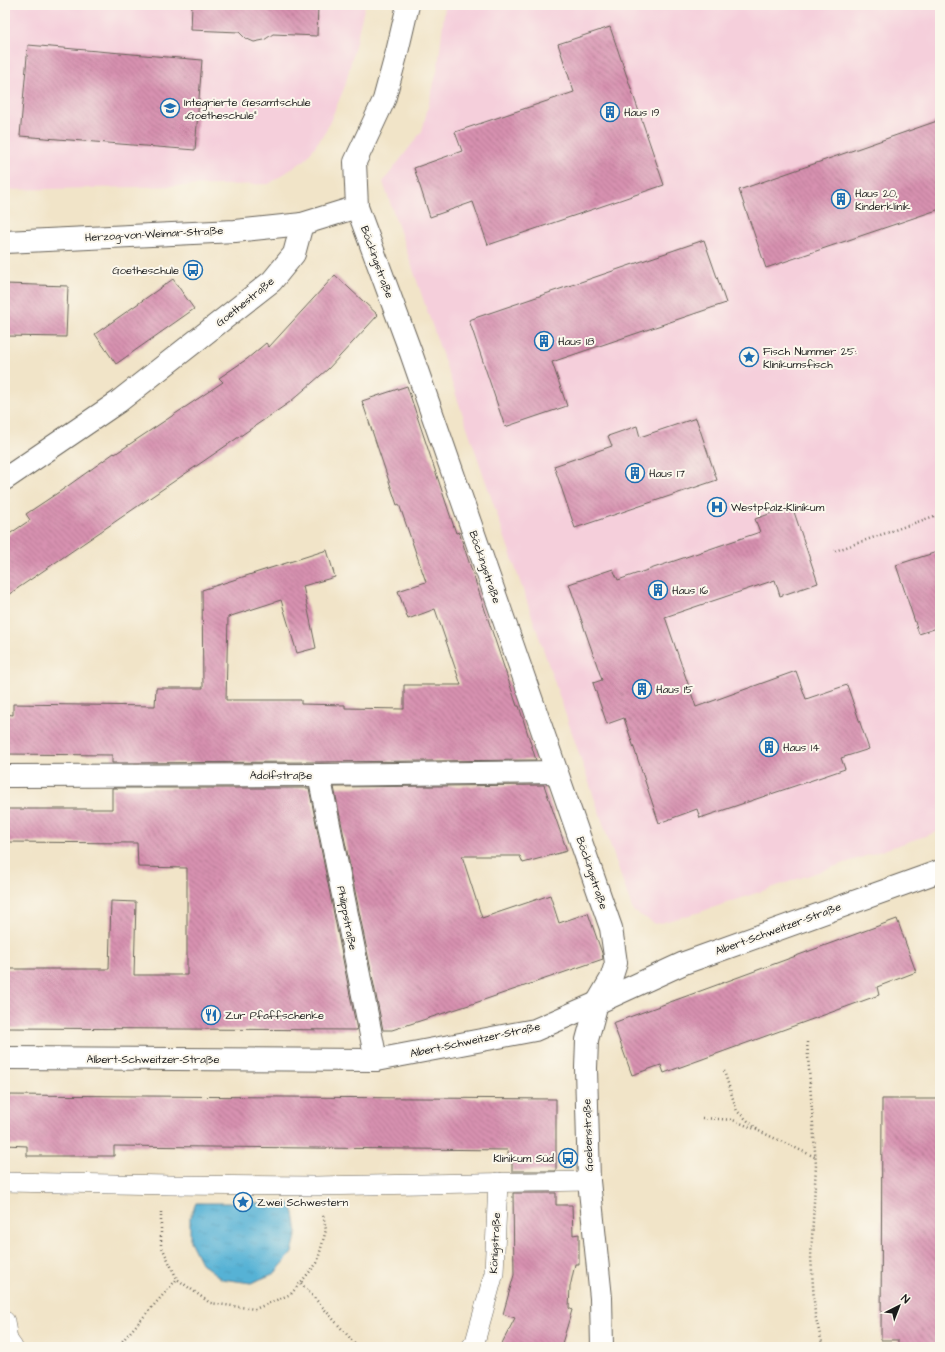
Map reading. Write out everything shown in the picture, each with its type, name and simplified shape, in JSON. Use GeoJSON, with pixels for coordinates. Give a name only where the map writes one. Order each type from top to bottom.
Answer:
{"type":"FeatureCollection","features":[{"type":"Feature","properties":{"kind":"street"},"geometry":{"type":"LineString","coordinates":[[302,224],[357,208],[355,162],[384,100],[408,5]]}},
{"type":"Feature","properties":{"kind":"street","name":"Böckingstraße"},"geometry":{"type":"LineString","coordinates":[[357,208],[411,353],[611,928]]}},
{"type":"Feature","properties":{"kind":"street","name":"Herzog-von-Weimar-Straße"},"geometry":{"type":"LineString","coordinates":[[5,242],[235,231],[302,224]]}},
{"type":"Feature","properties":{"kind":"street","name":"Goethestraße"},"geometry":{"type":"LineString","coordinates":[[5,479],[118,402],[272,281],[294,254],[302,224]]}},
{"type":"Feature","properties":{"kind":"street","name":"Adolfstraße"},"geometry":{"type":"LineString","coordinates":[[5,776],[319,775],[556,772]]}},
{"type":"Feature","properties":{"kind":"street","name":"Philippstraße"},"geometry":{"type":"LineString","coordinates":[[319,775],[376,1060]]}},
{"type":"Feature","properties":{"kind":"street","name":"Albert-Schweitzer-Straße"},"geometry":{"type":"LineString","coordinates":[[5,1058],[376,1060],[535,1030],[684,962],[939,874]]}},
{"type":"Feature","properties":{"kind":"street","name":"Goebenstraße"},"geometry":{"type":"LineString","coordinates":[[602,1347],[601,1298],[589,1181],[586,1054],[587,1040],[597,1003],[611,979],[616,963],[611,928]]}},
{"type":"Feature","properties":{"kind":"lane"},"geometry":{"type":"LineString","coordinates":[[5,1182],[314,1186],[589,1181]]}},
{"type":"Feature","properties":{"kind":"lane","name":"Königstraße"},"geometry":{"type":"LineString","coordinates":[[471,1347],[476,1342],[494,1273],[498,1182]]}},
{"type":"Feature","properties":{"kind":"lane"},"geometry":{"type":"LineString","coordinates":[[5,1320],[8,1340],[12,1347]]}},
{"type":"Feature","properties":{"kind":"path"},"geometry":{"type":"LineString","coordinates":[[835,551],[940,514]]}},
{"type":"Feature","properties":{"kind":"path"},"geometry":{"type":"LineString","coordinates":[[807,1042],[816,1165],[811,1257],[815,1315],[823,1347]]}},
{"type":"Feature","properties":{"kind":"path"},"geometry":{"type":"LineString","coordinates":[[724,1071],[737,1111],[759,1131]]}},
{"type":"Feature","properties":{"kind":"path"},"geometry":{"type":"LineString","coordinates":[[702,1118],[733,1120],[815,1157],[816,1165]]}},
{"type":"Feature","properties":{"kind":"path"},"geometry":{"type":"LineString","coordinates":[[170,1185],[161,1208],[161,1245],[177,1278],[210,1303],[256,1309],[291,1294],[318,1263],[326,1230],[321,1201],[314,1186]]}},
{"type":"Feature","properties":{"kind":"path"},"geometry":{"type":"LineString","coordinates":[[117,1347],[177,1278]]}},
{"type":"Feature","properties":{"kind":"path"},"geometry":{"type":"LineString","coordinates":[[301,1284],[358,1347]]}},
{"type":"Feature","properties":{"kind":"shaded area","name":"Integrierte Gesamtschule „Goetheschule“"},"geometry":{"type":"Polygon","coordinates":[[[5,5],[365,5],[345,86],[326,131],[305,160],[269,184],[5,190],[5,5]]]}},
{"type":"Feature","properties":{"kind":"shaded area","name":"Westpfalz-Klinikum"},"geometry":{"type":"Polygon","coordinates":[[[445,5],[940,5],[940,831],[697,913],[656,924],[633,911],[383,182],[422,131],[438,67],[445,5]]]}},
{"type":"Feature","properties":{"kind":"water"},"geometry":{"type":"Polygon","coordinates":[[[196,1203],[290,1203],[294,1213],[297,1232],[292,1253],[275,1273],[251,1283],[222,1279],[201,1263],[190,1241],[190,1217],[196,1203]]]}},
{"type":"Feature","properties":{"kind":"building"},"geometry":{"type":"Polygon","coordinates":[[[192,5],[318,5],[317,36],[273,34],[264,40],[254,42],[245,38],[239,32],[191,30],[192,5]]]}},
{"type":"Feature","properties":{"kind":"building","name":"Haus 19"},"geometry":{"type":"Polygon","coordinates":[[[610,27],[664,185],[488,245],[473,202],[430,217],[414,168],[462,151],[455,132],[574,92],[558,44],[610,27]]]}},
{"type":"Feature","properties":{"kind":"building"},"geometry":{"type":"Polygon","coordinates":[[[28,45],[202,60],[195,150],[20,136],[28,45]]]}},
{"type":"Feature","properties":{"kind":"building","name":"Haus 20, Kinderklinik"},"geometry":{"type":"Polygon","coordinates":[[[940,120],[940,209],[766,268],[739,190],[940,120]]]}},
{"type":"Feature","properties":{"kind":"building","name":"Haus 18"},"geometry":{"type":"Polygon","coordinates":[[[704,240],[726,303],[552,362],[567,406],[505,427],[469,320],[704,240]]]}},
{"type":"Feature","properties":{"kind":"building"},"geometry":{"type":"Polygon","coordinates":[[[335,275],[378,315],[328,369],[290,402],[5,597],[5,537],[30,520],[26,514],[114,453],[115,454],[223,382],[219,378],[247,359],[266,343],[269,347],[335,275]]]}},
{"type":"Feature","properties":{"kind":"building"},"geometry":{"type":"Polygon","coordinates":[[[173,279],[194,309],[116,364],[95,334],[173,279]]]}},
{"type":"Feature","properties":{"kind":"building"},"geometry":{"type":"Polygon","coordinates":[[[5,284],[68,286],[66,337],[5,336],[5,284]]]}},
{"type":"Feature","properties":{"kind":"building"},"geometry":{"type":"Polygon","coordinates":[[[407,386],[456,533],[459,532],[536,760],[112,763],[112,755],[5,754],[5,714],[13,715],[13,704],[155,706],[156,688],[203,688],[202,590],[327,550],[335,577],[303,586],[316,648],[297,653],[281,600],[228,617],[226,700],[301,700],[301,704],[345,705],[345,708],[404,709],[404,685],[461,685],[435,609],[408,619],[398,591],[426,582],[399,504],[397,505],[362,401],[407,386]]]}},
{"type":"Feature","properties":{"kind":"building","name":"Haus 17"},"geometry":{"type":"Polygon","coordinates":[[[696,418],[717,480],[575,528],[554,466],[612,446],[608,436],[637,426],[640,437],[696,418]]]}},
{"type":"Feature","properties":{"kind":"building"},"geometry":{"type":"Polygon","coordinates":[[[792,506],[818,583],[780,596],[775,580],[665,617],[696,707],[796,671],[806,699],[847,685],[869,749],[841,758],[845,769],[700,818],[697,809],[659,823],[624,718],[607,724],[593,683],[602,680],[569,584],[613,569],[618,580],[760,532],[755,519],[792,506]]]}},
{"type":"Feature","properties":{"kind":"building"},"geometry":{"type":"Polygon","coordinates":[[[940,551],[940,627],[919,634],[896,565],[940,551]]]}},
{"type":"Feature","properties":{"kind":"building"},"geometry":{"type":"Polygon","coordinates":[[[544,785],[567,851],[523,863],[520,856],[462,856],[482,918],[550,895],[559,923],[588,913],[603,959],[392,1030],[383,1030],[334,787],[544,785]]]}},
{"type":"Feature","properties":{"kind":"building"},"geometry":{"type":"Polygon","coordinates":[[[112,788],[309,788],[357,1030],[5,1028],[5,969],[109,969],[111,901],[136,902],[134,975],[187,975],[187,868],[138,867],[137,843],[5,842],[5,809],[112,809],[112,788]]]}},
{"type":"Feature","properties":{"kind":"building"},"geometry":{"type":"Polygon","coordinates":[[[897,919],[916,972],[877,987],[879,995],[664,1073],[661,1065],[632,1075],[613,1023],[897,919]]]}},
{"type":"Feature","properties":{"kind":"building"},"geometry":{"type":"Polygon","coordinates":[[[5,1095],[556,1099],[556,1171],[512,1171],[512,1162],[508,1162],[508,1150],[114,1146],[114,1156],[27,1156],[27,1146],[5,1145],[5,1095]]]}},
{"type":"Feature","properties":{"kind":"building"},"geometry":{"type":"Polygon","coordinates":[[[882,1099],[940,1099],[939,1347],[898,1347],[898,1340],[881,1340],[882,1099]]]}},
{"type":"Feature","properties":{"kind":"building"},"geometry":{"type":"Polygon","coordinates":[[[513,1193],[556,1193],[556,1205],[572,1205],[573,1235],[579,1234],[579,1264],[575,1264],[570,1287],[569,1308],[572,1310],[561,1347],[500,1347],[515,1318],[503,1314],[514,1275],[513,1193]]]}},
{"type":"Feature","properties":{"kind":"place","name":"Integrierte Gesamtschule „Goetheschule“"},"geometry":{"type":"Point","coordinates":[170,108]}},
{"type":"Feature","properties":{"kind":"place","name":"Haus 19"},"geometry":{"type":"Point","coordinates":[610,112]}},
{"type":"Feature","properties":{"kind":"place","name":"Haus 20, Kinderklinik"},"geometry":{"type":"Point","coordinates":[841,199]}},
{"type":"Feature","properties":{"kind":"place","name":"Goetheschule"},"geometry":{"type":"Point","coordinates":[193,270]}},
{"type":"Feature","properties":{"kind":"place","name":"Haus 18"},"geometry":{"type":"Point","coordinates":[544,341]}},
{"type":"Feature","properties":{"kind":"place","name":"Fisch Nummer 25: Klinikumsfisch"},"geometry":{"type":"Point","coordinates":[749,357]}},
{"type":"Feature","properties":{"kind":"place","name":"Haus 17"},"geometry":{"type":"Point","coordinates":[635,473]}},
{"type":"Feature","properties":{"kind":"place","name":"Westpfalz-Klinikum"},"geometry":{"type":"Point","coordinates":[717,507]}},
{"type":"Feature","properties":{"kind":"place","name":"Haus 16"},"geometry":{"type":"Point","coordinates":[658,590]}},
{"type":"Feature","properties":{"kind":"place","name":"Haus 15"},"geometry":{"type":"Point","coordinates":[642,689]}},
{"type":"Feature","properties":{"kind":"place","name":"Haus 14"},"geometry":{"type":"Point","coordinates":[769,747]}},
{"type":"Feature","properties":{"kind":"place","name":"Zur Pfaffschenke"},"geometry":{"type":"Point","coordinates":[211,1015]}},
{"type":"Feature","properties":{"kind":"place","name":"Klinikum Süd"},"geometry":{"type":"Point","coordinates":[568,1158]}},
{"type":"Feature","properties":{"kind":"place","name":"Zwei Schwestern"},"geometry":{"type":"Point","coordinates":[243,1202]}}]}
